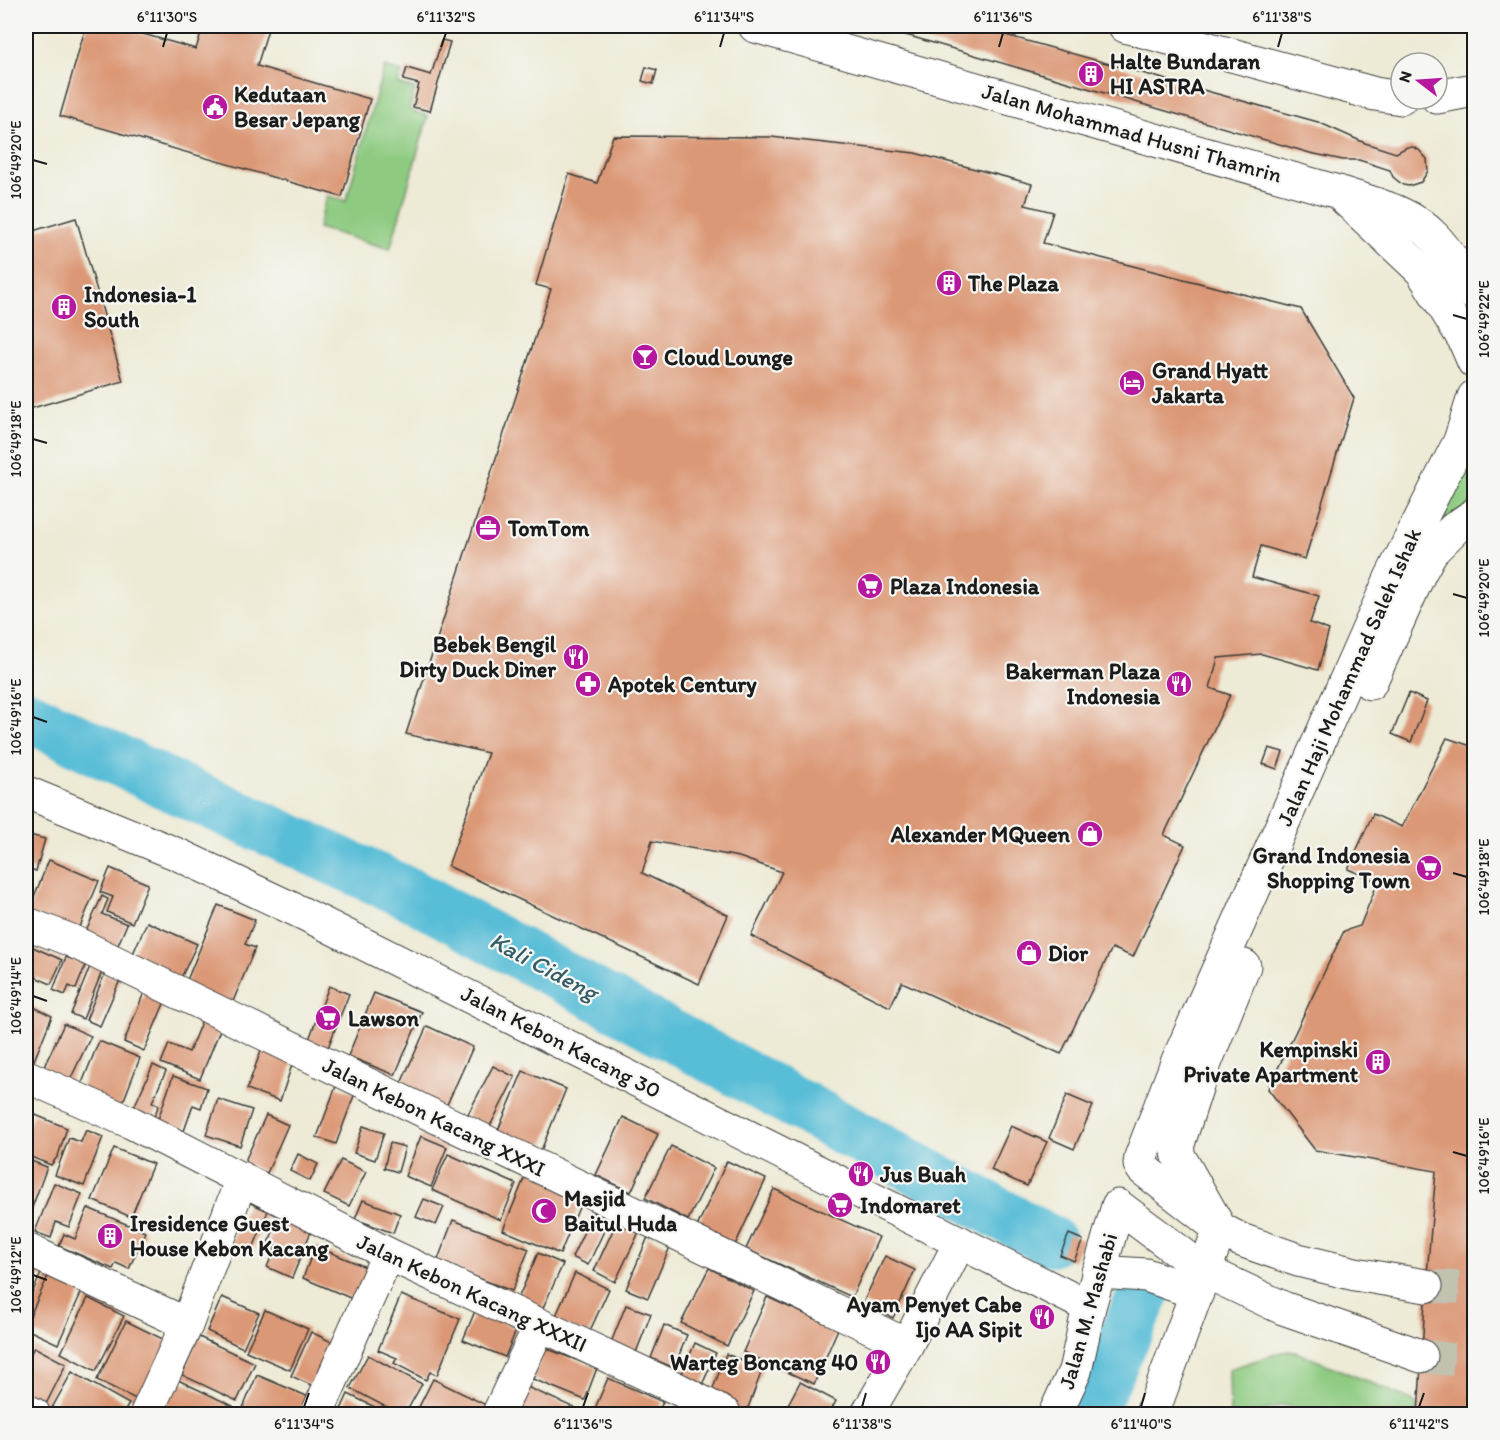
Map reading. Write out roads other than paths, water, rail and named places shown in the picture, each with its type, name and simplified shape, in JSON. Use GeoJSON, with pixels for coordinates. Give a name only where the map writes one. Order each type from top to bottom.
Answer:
{"type":"FeatureCollection","features":[{"type":"Feature","properties":{"kind":"street","name":"Jalan Mohammad Husni Thamrin"},"geometry":{"type":"LineString","coordinates":[[755,26],[1338,192],[1411,219],[1434,237],[1474,294]]}},
{"type":"Feature","properties":{"kind":"street"},"geometry":{"type":"LineString","coordinates":[[1125,26],[1389,96]]}},
{"type":"Feature","properties":{"kind":"street"},"geometry":{"type":"LineString","coordinates":[[1449,95],[1474,90]]}},
{"type":"Feature","properties":{"kind":"street"},"geometry":{"type":"LineString","coordinates":[[1338,192],[1422,271],[1464,339],[1474,362]]}},
{"type":"Feature","properties":{"kind":"street","name":"Jalan Haji Mohammad Saleh Ishak"},"geometry":{"type":"LineString","coordinates":[[1220,1229],[1143,1169],[1140,1164],[1141,1157],[1177,1063],[1391,578],[1460,441],[1474,397]]}},
{"type":"Feature","properties":{"kind":"street","name":"Jalan Haji Mohammad Saleh Ishak"},"geometry":{"type":"LineString","coordinates":[[1220,1229],[1179,1157],[1178,1151],[1202,1073],[1237,981],[1420,572],[1439,543],[1474,515]]}},
{"type":"Feature","properties":{"kind":"street","name":"Jalan Kebon Kacang 30"},"geometry":{"type":"LineString","coordinates":[[26,792],[179,855],[302,913],[1089,1307]]}},
{"type":"Feature","properties":{"kind":"street","name":"Jalan Kebon Kacang XXXI"},"geometry":{"type":"LineString","coordinates":[[26,923],[70,940],[907,1345]]}},
{"type":"Feature","properties":{"kind":"street","name":"Jalan Kebon Kacang XXXII"},"geometry":{"type":"LineString","coordinates":[[26,1076],[132,1124],[388,1254],[540,1325],[674,1402],[725,1414]]}},
{"type":"Feature","properties":{"kind":"street"},"geometry":{"type":"LineString","coordinates":[[146,1414],[187,1323],[242,1178]]}},
{"type":"Feature","properties":{"kind":"street","name":"Jalan M. Mashabi"},"geometry":{"type":"LineString","coordinates":[[1055,1414],[1075,1371],[1098,1272],[1118,1206],[1201,1282]]}},
{"type":"Feature","properties":{"kind":"street"},"geometry":{"type":"LineString","coordinates":[[1152,1414],[1220,1229],[1241,1240],[1298,1260],[1355,1274],[1426,1286]]}},
{"type":"Feature","properties":{"kind":"street"},"geometry":{"type":"LineString","coordinates":[[867,1414],[907,1345],[960,1242]]}},
{"type":"Feature","properties":{"kind":"street"},"geometry":{"type":"LineString","coordinates":[[26,1249],[187,1323]]}},
{"type":"Feature","properties":{"kind":"street"},"geometry":{"type":"LineString","coordinates":[[317,1414],[388,1254]]}},
{"type":"Feature","properties":{"kind":"street"},"geometry":{"type":"LineString","coordinates":[[1098,1272],[1201,1282],[1284,1308],[1421,1356]]}},
{"type":"Feature","properties":{"kind":"street"},"geometry":{"type":"LineString","coordinates":[[498,1414],[540,1325]]}},
{"type":"Feature","properties":{"kind":"street"},"geometry":{"type":"LineString","coordinates":[[26,1410],[34,1414]]}},
{"type":"Feature","properties":{"kind":"waterway","name":"Kali Cideng"},"geometry":{"type":"LineString","coordinates":[[26,715],[161,781],[412,895],[1050,1241]]}},
{"type":"Feature","properties":{"kind":"waterway"},"geometry":{"type":"LineString","coordinates":[[1089,1414],[1144,1294]]}},
{"type":"Feature","properties":{"kind":"tunnel"},"geometry":{"type":"LineString","coordinates":[[1426,1286],[1474,1288]]}},
{"type":"Feature","properties":{"kind":"tunnel"},"geometry":{"type":"LineString","coordinates":[[1421,1356],[1474,1362]]}},
{"type":"Feature","properties":{"kind":"place","name":"Halte Bundaran HI ASTRA"},"geometry":{"type":"Point","coordinates":[1091,74]}},
{"type":"Feature","properties":{"kind":"place","name":"Kedutaan Besar Jepang"},"geometry":{"type":"Point","coordinates":[215,107]}},
{"type":"Feature","properties":{"kind":"place","name":"The Plaza"},"geometry":{"type":"Point","coordinates":[949,283]}},
{"type":"Feature","properties":{"kind":"place","name":"Indonesia-1 South"},"geometry":{"type":"Point","coordinates":[64,307]}},
{"type":"Feature","properties":{"kind":"place","name":"Cloud Lounge"},"geometry":{"type":"Point","coordinates":[645,357]}},
{"type":"Feature","properties":{"kind":"place","name":"Grand Hyatt Jakarta"},"geometry":{"type":"Point","coordinates":[1132,383]}},
{"type":"Feature","properties":{"kind":"place","name":"TomTom"},"geometry":{"type":"Point","coordinates":[488,528]}},
{"type":"Feature","properties":{"kind":"place","name":"Plaza Indonesia"},"geometry":{"type":"Point","coordinates":[870,586]}},
{"type":"Feature","properties":{"kind":"place","name":"Bebek Bengil Dirty Duck Diner"},"geometry":{"type":"Point","coordinates":[576,657]}},
{"type":"Feature","properties":{"kind":"place","name":"Apotek Century"},"geometry":{"type":"Point","coordinates":[588,684]}},
{"type":"Feature","properties":{"kind":"place","name":"Bakerman Plaza Indonesia"},"geometry":{"type":"Point","coordinates":[1179,684]}},
{"type":"Feature","properties":{"kind":"place","name":"Alexander MQueen"},"geometry":{"type":"Point","coordinates":[1090,834]}},
{"type":"Feature","properties":{"kind":"place","name":"Grand Indonesia Shopping Town"},"geometry":{"type":"Point","coordinates":[1429,868]}},
{"type":"Feature","properties":{"kind":"place","name":"Dior"},"geometry":{"type":"Point","coordinates":[1029,953]}},
{"type":"Feature","properties":{"kind":"place","name":"Lawson"},"geometry":{"type":"Point","coordinates":[328,1018]}},
{"type":"Feature","properties":{"kind":"place","name":"Kempinski Private Apartment"},"geometry":{"type":"Point","coordinates":[1378,1062]}},
{"type":"Feature","properties":{"kind":"place","name":"Jus Buah"},"geometry":{"type":"Point","coordinates":[861,1174]}},
{"type":"Feature","properties":{"kind":"place","name":"Indomaret"},"geometry":{"type":"Point","coordinates":[840,1205]}},
{"type":"Feature","properties":{"kind":"place","name":"Masjid Baitul Huda"},"geometry":{"type":"Point","coordinates":[544,1211]}},
{"type":"Feature","properties":{"kind":"place","name":"Iresidence Guest House Kebon Kacang"},"geometry":{"type":"Point","coordinates":[110,1236]}},
{"type":"Feature","properties":{"kind":"place","name":"Ayam Penyet Cabe Ijo AA Sipit"},"geometry":{"type":"Point","coordinates":[1042,1317]}},
{"type":"Feature","properties":{"kind":"place","name":"Warteg Boncang 40"},"geometry":{"type":"Point","coordinates":[878,1362]}}]}
